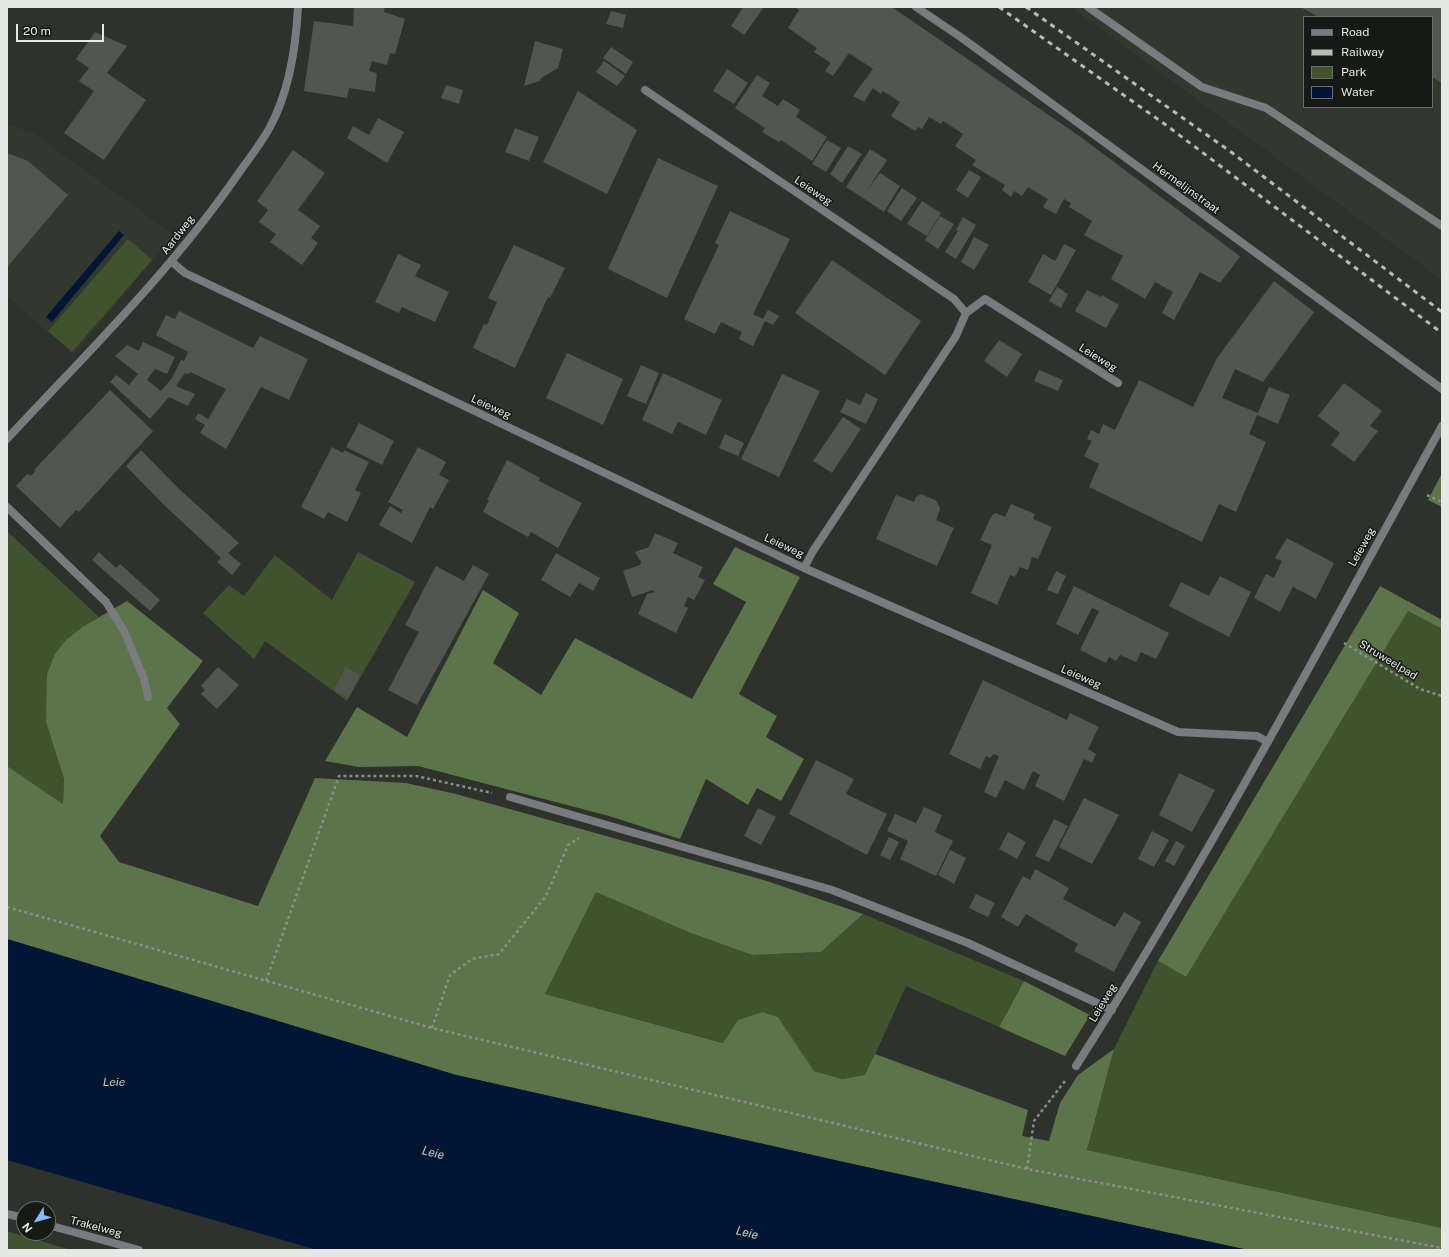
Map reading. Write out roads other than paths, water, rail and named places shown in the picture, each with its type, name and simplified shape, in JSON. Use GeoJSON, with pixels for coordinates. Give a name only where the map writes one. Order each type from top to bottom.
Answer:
{"type":"FeatureCollection","features":[{"type":"Feature","properties":{"kind":"street","name":"Aardweg"},"geometry":{"type":"LineString","coordinates":[[7,439],[172,262],[223,196],[270,127],[287,83],[296,43],[298,7]]}},
{"type":"Feature","properties":{"kind":"street","name":"Hermelijnstraat"},"geometry":{"type":"LineString","coordinates":[[916,7],[962,38],[1442,389]]}},
{"type":"Feature","properties":{"kind":"street"},"geometry":{"type":"LineString","coordinates":[[1088,7],[1202,87],[1266,108],[1442,226]]}},
{"type":"Feature","properties":{"kind":"street","name":"Leieweg"},"geometry":{"type":"LineString","coordinates":[[645,90],[954,299],[966,313]]}},
{"type":"Feature","properties":{"kind":"street","name":"Leieweg"},"geometry":{"type":"LineString","coordinates":[[172,262],[184,273],[804,568],[1178,732],[1257,736],[1268,742]]}},
{"type":"Feature","properties":{"kind":"street","name":"Leieweg"},"geometry":{"type":"LineString","coordinates":[[804,568],[813,551],[956,336],[966,313],[985,299],[1118,383]]}},
{"type":"Feature","properties":{"kind":"street","name":"Leieweg"},"geometry":{"type":"LineString","coordinates":[[1076,1066],[1112,1010],[1268,742],[1442,426]]}},
{"type":"Feature","properties":{"kind":"street"},"geometry":{"type":"LineString","coordinates":[[7,507],[106,602],[124,631],[144,679],[148,697]]}},
{"type":"Feature","properties":{"kind":"street"},"geometry":{"type":"LineString","coordinates":[[510,797],[832,890],[968,943],[1112,1010]]}},
{"type":"Feature","properties":{"kind":"street","name":"Trakelweg"},"geometry":{"type":"LineString","coordinates":[[56,1227],[138,1250]]}},
{"type":"Feature","properties":{"kind":"water"},"geometry":{"type":"Polygon","coordinates":[[[119,231],[124,235],[52,322],[46,317],[119,231]]]}},
{"type":"Feature","properties":{"kind":"water","name":"Leie"},"geometry":{"type":"Polygon","coordinates":[[[7,939],[456,1075],[848,1163],[1248,1250],[317,1250],[7,1160],[7,939]]]}},
{"type":"Feature","properties":{"kind":"railway"},"geometry":{"type":"LineString","coordinates":[[999,7],[1166,125],[1442,333]]}},
{"type":"Feature","properties":{"kind":"railway"},"geometry":{"type":"LineString","coordinates":[[1026,7],[1231,152],[1442,312]]}}]}
